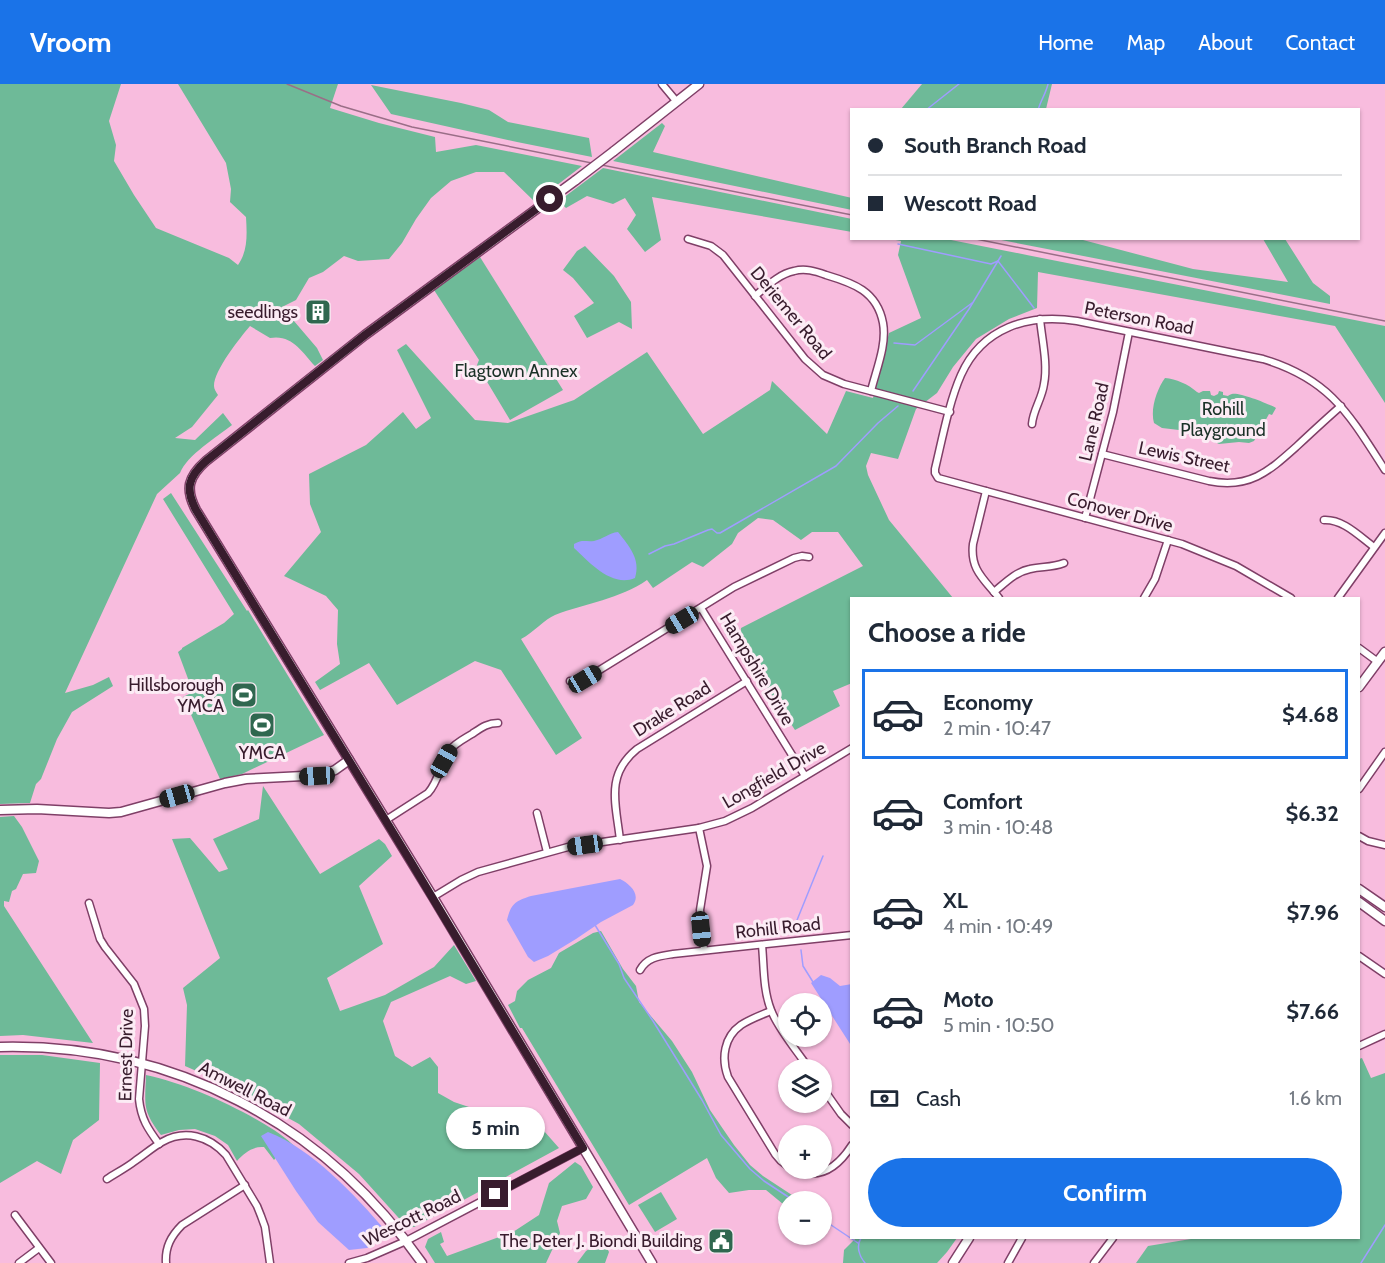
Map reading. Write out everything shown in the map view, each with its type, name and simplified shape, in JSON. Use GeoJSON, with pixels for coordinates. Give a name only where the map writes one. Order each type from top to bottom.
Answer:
{"type":"FeatureCollection","features":[{"type":"Feature","properties":{"kind":"street"},"geometry":{"type":"LineString","coordinates":[[662,84],[677,102]]}},
{"type":"Feature","properties":{"kind":"street"},"geometry":{"type":"LineString","coordinates":[[652,1263],[189,495],[190,482],[200,466],[365,335],[576,180],[699,84]]}},
{"type":"Feature","properties":{"kind":"street","name":"Deriemer Road"},"geometry":{"type":"LineString","coordinates":[[688,239],[718,250],[814,368],[833,380],[950,411]]}},
{"type":"Feature","properties":{"kind":"street"},"geometry":{"type":"LineString","coordinates":[[755,296],[787,273],[796,270],[805,270],[847,281],[865,291],[880,313],[884,332],[871,391]]}},
{"type":"Feature","properties":{"kind":"street"},"geometry":{"type":"LineString","coordinates":[[1032,424],[1032,414],[1041,396],[1045,378],[1040,319]]}},
{"type":"Feature","properties":{"kind":"street","name":"Peterson Road"},"geometry":{"type":"LineString","coordinates":[[935,473],[950,411],[960,378],[969,360],[985,343],[1002,331],[1020,323],[1040,319],[1063,319],[1276,363],[1303,375],[1341,406],[1385,470]]}},
{"type":"Feature","properties":{"kind":"street","name":"Lane Road"},"geometry":{"type":"LineString","coordinates":[[1085,518],[1113,412],[1129,332]]}},
{"type":"Feature","properties":{"kind":"street","name":"Lewis Street"},"geometry":{"type":"LineString","coordinates":[[1102,454],[1218,483],[1238,483],[1270,470],[1341,406]]}},
{"type":"Feature","properties":{"kind":"street","name":"Conover Drive"},"geometry":{"type":"LineString","coordinates":[[935,473],[943,480],[1168,540],[1206,553],[1236,566],[1289,597]]}},
{"type":"Feature","properties":{"kind":"street"},"geometry":{"type":"LineString","coordinates":[[986,491],[972,552],[975,568],[998,597]]}},
{"type":"Feature","properties":{"kind":"street"},"geometry":{"type":"LineString","coordinates":[[1323,520],[1332,520],[1342,524],[1374,547]]}},
{"type":"Feature","properties":{"kind":"street"},"geometry":{"type":"LineString","coordinates":[[1339,597],[1385,533]]}},
{"type":"Feature","properties":{"kind":"street"},"geometry":{"type":"LineString","coordinates":[[1145,597],[1155,579],[1168,540]]}},
{"type":"Feature","properties":{"kind":"street"},"geometry":{"type":"LineString","coordinates":[[570,681],[585,679],[734,587],[794,558],[809,556]]}},
{"type":"Feature","properties":{"kind":"street"},"geometry":{"type":"LineString","coordinates":[[994,592],[1020,572],[1064,563]]}},
{"type":"Feature","properties":{"kind":"street","name":"Hampshire Drive"},"geometry":{"type":"LineString","coordinates":[[701,608],[805,776]]}},
{"type":"Feature","properties":{"kind":"street"},"geometry":{"type":"LineString","coordinates":[[1360,649],[1378,662]]}},
{"type":"Feature","properties":{"kind":"street"},"geometry":{"type":"LineString","coordinates":[[1360,686],[1385,652]]}},
{"type":"Feature","properties":{"kind":"street","name":"Drake Road"},"geometry":{"type":"LineString","coordinates":[[620,840],[614,800],[616,779],[624,761],[637,749],[747,681]]}},
{"type":"Feature","properties":{"kind":"street"},"geometry":{"type":"LineString","coordinates":[[386,820],[434,787],[444,761],[456,743],[487,724],[498,723]]}},
{"type":"Feature","properties":{"kind":"street","name":"Longfield Drive"},"geometry":{"type":"LineString","coordinates":[[433,897],[478,872],[547,852],[699,828],[725,820],[746,812],[850,749]]}},
{"type":"Feature","properties":{"kind":"street"},"geometry":{"type":"LineString","coordinates":[[1360,788],[1385,752]]}},
{"type":"Feature","properties":{"kind":"street"},"geometry":{"type":"LineString","coordinates":[[0,810],[121,812],[246,779],[323,775],[349,760]]}},
{"type":"Feature","properties":{"kind":"street"},"geometry":{"type":"LineString","coordinates":[[537,813],[547,852]]}},
{"type":"Feature","properties":{"kind":"street"},"geometry":{"type":"LineString","coordinates":[[699,828],[707,866],[700,910],[704,950]]}},
{"type":"Feature","properties":{"kind":"street"},"geometry":{"type":"LineString","coordinates":[[1360,837],[1368,842],[1385,845]]}},
{"type":"Feature","properties":{"kind":"street"},"geometry":{"type":"LineString","coordinates":[[1360,890],[1385,907]]}},
{"type":"Feature","properties":{"kind":"street","name":"Ernest Drive"},"geometry":{"type":"LineString","coordinates":[[89,903],[100,939],[130,977],[141,997],[145,1018],[139,1099],[142,1116],[159,1144]]}},
{"type":"Feature","properties":{"kind":"street"},"geometry":{"type":"LineString","coordinates":[[1360,903],[1385,921]]}},
{"type":"Feature","properties":{"kind":"street","name":"Rohill Road"},"geometry":{"type":"LineString","coordinates":[[640,970],[644,964],[659,956],[850,936]]}},
{"type":"Feature","properties":{"kind":"street"},"geometry":{"type":"LineString","coordinates":[[762,945],[766,989],[771,1011],[803,1059]]}},
{"type":"Feature","properties":{"kind":"street"},"geometry":{"type":"LineString","coordinates":[[1360,957],[1385,974]]}},
{"type":"Feature","properties":{"kind":"street"},"geometry":{"type":"LineString","coordinates":[[771,1011],[739,1026],[725,1047],[724,1062],[728,1077],[778,1158]]}},
{"type":"Feature","properties":{"kind":"street"},"geometry":{"type":"LineString","coordinates":[[1360,1046],[1385,1034]]}},
{"type":"Feature","properties":{"kind":"street","name":"Amwell Road"},"geometry":{"type":"LineString","coordinates":[[0,1047],[70,1050],[118,1057],[187,1077],[228,1095],[257,1110],[333,1163],[387,1217],[422,1263]]}},
{"type":"Feature","properties":{"kind":"street"},"geometry":{"type":"LineString","coordinates":[[832,1101],[850,1123]]}},
{"type":"Feature","properties":{"kind":"street"},"geometry":{"type":"LineString","coordinates":[[107,1179],[164,1141],[189,1135],[206,1139],[226,1155],[245,1185],[265,1227],[270,1263]]}},
{"type":"Feature","properties":{"kind":"street","name":"Wescott Road"},"geometry":{"type":"LineString","coordinates":[[349,1263],[406,1241],[583,1148]]}},
{"type":"Feature","properties":{"kind":"street"},"geometry":{"type":"LineString","coordinates":[[832,1168],[850,1148]]}},
{"type":"Feature","properties":{"kind":"street"},"geometry":{"type":"LineString","coordinates":[[166,1263],[168,1243],[175,1231],[245,1185]]}},
{"type":"Feature","properties":{"kind":"street"},"geometry":{"type":"LineString","coordinates":[[15,1215],[51,1263]]}},
{"type":"Feature","properties":{"kind":"street"},"geometry":{"type":"LineString","coordinates":[[953,1263],[968,1239]]}},
{"type":"Feature","properties":{"kind":"street"},"geometry":{"type":"LineString","coordinates":[[1008,1263],[1021,1239]]}},
{"type":"Feature","properties":{"kind":"street"},"geometry":{"type":"LineString","coordinates":[[1094,1263],[1112,1239]]}},
{"type":"Feature","properties":{"kind":"street"},"geometry":{"type":"LineString","coordinates":[[19,1263],[39,1248]]}},
{"type":"Feature","properties":{"kind":"green space"},"geometry":{"type":"Polygon","coordinates":[[[0,84],[121,84],[109,121],[116,145],[114,161],[134,195],[156,228],[229,258],[238,265],[247,236],[246,217],[230,202],[231,189],[226,163],[178,84],[338,84],[330,108],[435,137],[436,152],[476,145],[582,166],[535,202],[504,172],[476,172],[451,181],[431,198],[389,259],[358,261],[344,256],[323,272],[309,278],[296,300],[282,307],[317,348],[323,360],[315,366],[290,341],[278,337],[270,338],[250,326],[228,354],[218,372],[214,386],[218,395],[192,427],[175,438],[195,440],[223,413],[232,425],[196,453],[180,473],[157,494],[65,693],[93,685],[109,677],[113,686],[72,712],[57,739],[41,779],[36,784],[30,803],[0,804],[0,84]]]}},
{"type":"Feature","properties":{"kind":"green space"},"geometry":{"type":"Polygon","coordinates":[[[922,84],[1052,84],[1046,108],[902,108],[922,84]]]}},
{"type":"Feature","properties":{"kind":"green space"},"geometry":{"type":"Polygon","coordinates":[[[371,85],[461,103],[489,110],[508,122],[589,138],[592,157],[391,114],[371,85]]]}},
{"type":"Feature","properties":{"kind":"green space"},"geometry":{"type":"Polygon","coordinates":[[[662,123],[665,126],[653,152],[850,198],[850,210],[613,161],[662,123]]]}},
{"type":"Feature","properties":{"kind":"green space"},"geometry":{"type":"Polygon","coordinates":[[[603,168],[850,219],[850,232],[652,197],[661,240],[645,252],[627,229],[636,215],[625,198],[613,204],[587,196],[566,208],[559,201],[603,168]]]}},
{"type":"Feature","properties":{"kind":"green space"},"geometry":{"type":"Polygon","coordinates":[[[896,240],[951,240],[1385,326],[1385,403],[1335,326],[1038,272],[1037,308],[1009,319],[976,339],[953,367],[937,393],[916,409],[898,459],[871,453],[866,466],[868,475],[889,520],[952,597],[850,597],[850,684],[833,691],[840,706],[795,730],[740,647],[741,628],[863,566],[838,532],[812,532],[801,540],[773,520],[758,518],[738,533],[732,544],[703,567],[692,562],[653,588],[647,580],[626,592],[555,615],[521,639],[582,738],[556,755],[501,670],[475,661],[397,705],[369,663],[320,690],[315,682],[340,664],[337,644],[338,610],[326,596],[284,576],[321,532],[310,504],[309,474],[366,445],[403,412],[416,429],[431,418],[397,350],[406,344],[475,420],[508,423],[574,400],[647,352],[703,434],[770,390],[772,381],[827,434],[846,391],[873,398],[889,333],[921,318],[898,255],[901,241],[896,240]]]}},
{"type":"Feature","properties":{"kind":"green space"},"geometry":{"type":"Polygon","coordinates":[[[1001,240],[1083,240],[1193,269],[1288,282],[1264,240],[1286,240],[1313,283],[1330,296],[1330,304],[1001,240]]]}},
{"type":"Feature","properties":{"kind":"green space"},"geometry":{"type":"Polygon","coordinates":[[[585,246],[614,276],[631,302],[632,329],[619,322],[587,338],[574,316],[594,303],[573,278],[563,270],[577,251],[585,246]]]}},
{"type":"Feature","properties":{"kind":"green space","name":"Flagtown Annex"},"geometry":{"type":"Polygon","coordinates":[[[480,257],[563,390],[510,420],[477,365],[479,360],[434,290],[480,257]]]}},
{"type":"Feature","properties":{"kind":"green space","name":"Rohill Playground"},"geometry":{"type":"Polygon","coordinates":[[[1165,378],[1182,382],[1199,393],[1210,391],[1214,396],[1219,391],[1228,396],[1236,394],[1276,408],[1272,415],[1269,414],[1254,441],[1219,444],[1203,436],[1162,428],[1154,423],[1155,399],[1165,378]]]}},
{"type":"Feature","properties":{"kind":"green space","name":"Hillsborough YMCA"},"geometry":{"type":"Polygon","coordinates":[[[171,493],[248,610],[324,735],[242,774],[220,779],[183,697],[193,692],[178,652],[224,623],[234,614],[163,499],[171,493]]]}},
{"type":"Feature","properties":{"kind":"green space"},"geometry":{"type":"Polygon","coordinates":[[[263,786],[320,874],[379,839],[392,856],[359,886],[383,944],[327,978],[340,1011],[385,995],[434,967],[454,945],[476,981],[466,984],[450,976],[391,1002],[383,1021],[395,1056],[412,1067],[430,1057],[438,1067],[438,1093],[454,1102],[490,1114],[503,1108],[518,1146],[544,1131],[559,1148],[414,1227],[406,1226],[359,1174],[299,1124],[226,1084],[185,1066],[187,1005],[183,988],[220,958],[172,839],[190,838],[219,872],[228,869],[213,839],[259,819],[263,786]]]}},
{"type":"Feature","properties":{"kind":"green space"},"geometry":{"type":"Polygon","coordinates":[[[14,816],[39,861],[36,873],[23,874],[16,889],[12,891],[9,902],[4,901],[4,906],[93,1043],[23,1035],[0,1036],[0,817],[14,816]]]}},
{"type":"Feature","properties":{"kind":"green space"},"geometry":{"type":"Polygon","coordinates":[[[601,931],[623,969],[636,986],[639,1002],[672,1041],[692,1072],[710,1110],[734,1145],[750,1165],[786,1191],[778,1191],[778,1200],[766,1190],[729,1193],[716,1178],[707,1158],[629,1205],[508,1005],[515,1001],[517,991],[528,980],[551,968],[559,953],[593,933],[601,931]]]}},
{"type":"Feature","properties":{"kind":"green space"},"geometry":{"type":"Polygon","coordinates":[[[0,1055],[42,1055],[100,1063],[99,1120],[73,1140],[61,1174],[37,1161],[0,1183],[0,1055]]]}},
{"type":"Feature","properties":{"kind":"green space"},"geometry":{"type":"Polygon","coordinates":[[[1362,1058],[1371,1078],[1385,1073],[1385,1263],[1136,1263],[1148,1246],[1191,1239],[1360,1239],[1360,1059],[1362,1058]]]}},
{"type":"Feature","properties":{"kind":"green space"},"geometry":{"type":"Polygon","coordinates":[[[146,1075],[195,1090],[245,1113],[279,1133],[310,1159],[283,1149],[274,1160],[264,1147],[260,1147],[249,1151],[237,1161],[228,1145],[215,1136],[195,1129],[161,1135],[150,1119],[146,1107],[146,1075]]]}},
{"type":"Feature","properties":{"kind":"green space"},"geometry":{"type":"Polygon","coordinates":[[[575,1162],[581,1166],[593,1187],[586,1199],[562,1206],[557,1221],[560,1233],[546,1263],[435,1263],[425,1247],[428,1239],[441,1232],[444,1242],[440,1244],[447,1256],[513,1232],[539,1215],[549,1183],[575,1162]]]}},
{"type":"Feature","properties":{"kind":"green space"},"geometry":{"type":"Polygon","coordinates":[[[661,1192],[677,1219],[655,1232],[638,1205],[661,1192]]]}},
{"type":"Feature","properties":{"kind":"green space"},"geometry":{"type":"Polygon","coordinates":[[[855,1239],[956,1239],[937,1263],[843,1263],[844,1250],[855,1239]]]}},
{"type":"Feature","properties":{"kind":"green space"},"geometry":{"type":"Polygon","coordinates":[[[603,1240],[609,1252],[605,1263],[577,1263],[586,1251],[603,1240]]]}},
{"type":"Feature","properties":{"kind":"shaded area"},"geometry":{"type":"Polygon","coordinates":[[[618,532],[635,559],[635,578],[618,580],[610,577],[574,548],[577,542],[594,541],[618,532]]]}},
{"type":"Feature","properties":{"kind":"shaded area"},"geometry":{"type":"Polygon","coordinates":[[[620,879],[635,893],[633,905],[601,922],[548,956],[534,962],[528,957],[507,920],[514,904],[531,896],[620,879]]]}},
{"type":"Feature","properties":{"kind":"shaded area"},"geometry":{"type":"Polygon","coordinates":[[[821,975],[830,978],[840,986],[850,984],[850,1044],[832,1016],[832,993],[817,993],[811,983],[821,975]]]}},
{"type":"Feature","properties":{"kind":"shaded area"},"geometry":{"type":"Polygon","coordinates":[[[268,1132],[300,1149],[331,1174],[385,1230],[385,1237],[367,1248],[349,1250],[318,1222],[296,1191],[261,1136],[268,1132]]]}},
{"type":"Feature","properties":{"kind":"waterway"},"geometry":{"type":"LineString","coordinates":[[929,108],[959,84]]}},
{"type":"Feature","properties":{"kind":"waterway"},"geometry":{"type":"LineString","coordinates":[[1039,108],[1048,84]]}},
{"type":"Feature","properties":{"kind":"waterway"},"geometry":{"type":"LineString","coordinates":[[898,244],[991,264],[998,261],[1034,308]]}},
{"type":"Feature","properties":{"kind":"waterway"},"geometry":{"type":"LineString","coordinates":[[913,391],[969,309],[1001,256]]}},
{"type":"Feature","properties":{"kind":"waterway"},"geometry":{"type":"LineString","coordinates":[[894,343],[915,345],[972,303]]}},
{"type":"Feature","properties":{"kind":"waterway"},"geometry":{"type":"LineString","coordinates":[[649,554],[708,530],[712,529],[720,533],[836,466],[898,406]]}},
{"type":"Feature","properties":{"kind":"waterway"},"geometry":{"type":"LineString","coordinates":[[793,930],[823,856]]}},
{"type":"Feature","properties":{"kind":"waterway"},"geometry":{"type":"LineString","coordinates":[[595,925],[619,964],[624,978],[702,1100],[721,1135],[750,1169],[779,1191]]}},
{"type":"Feature","properties":{"kind":"waterway"},"geometry":{"type":"LineString","coordinates":[[801,950],[803,966],[813,982]]}},
{"type":"Feature","properties":{"kind":"waterway"},"geometry":{"type":"LineString","coordinates":[[1361,1263],[1385,1225]]}},
{"type":"Feature","properties":{"kind":"waterway"},"geometry":{"type":"LineString","coordinates":[[832,1226],[850,1238]]}},
{"type":"Feature","properties":{"kind":"waterway"},"geometry":{"type":"LineString","coordinates":[[852,1239],[858,1243]]}},
{"type":"Feature","properties":{"kind":"waterway"},"geometry":{"type":"LineString","coordinates":[[861,1239],[859,1251],[865,1263]]}},
{"type":"Feature","properties":{"kind":"railway"},"geometry":{"type":"LineString","coordinates":[[287,84],[341,106],[412,127],[850,215]]}},
{"type":"Feature","properties":{"kind":"railway"},"geometry":{"type":"LineString","coordinates":[[981,240],[1385,321]]}},
{"type":"Feature","properties":{"kind":"place","name":"seedlings"},"geometry":{"type":"Point","coordinates":[318,312]}},
{"type":"Feature","properties":{"kind":"place","name":"Hillsborough YMCA"},"geometry":{"type":"Point","coordinates":[244,695]}},
{"type":"Feature","properties":{"kind":"place","name":"YMCA"},"geometry":{"type":"Point","coordinates":[262,725]}},
{"type":"Feature","properties":{"kind":"place","name":"The Peter J. Biondi Building"},"geometry":{"type":"Point","coordinates":[721,1241]}},
{"type":"Feature","properties":{"kind":"route"},"geometry":{"type":"LineString","coordinates":[[495,1194],[583,1148],[196,510],[189,495],[189,487],[193,476],[206,461],[365,335],[550,199]]}}]}
